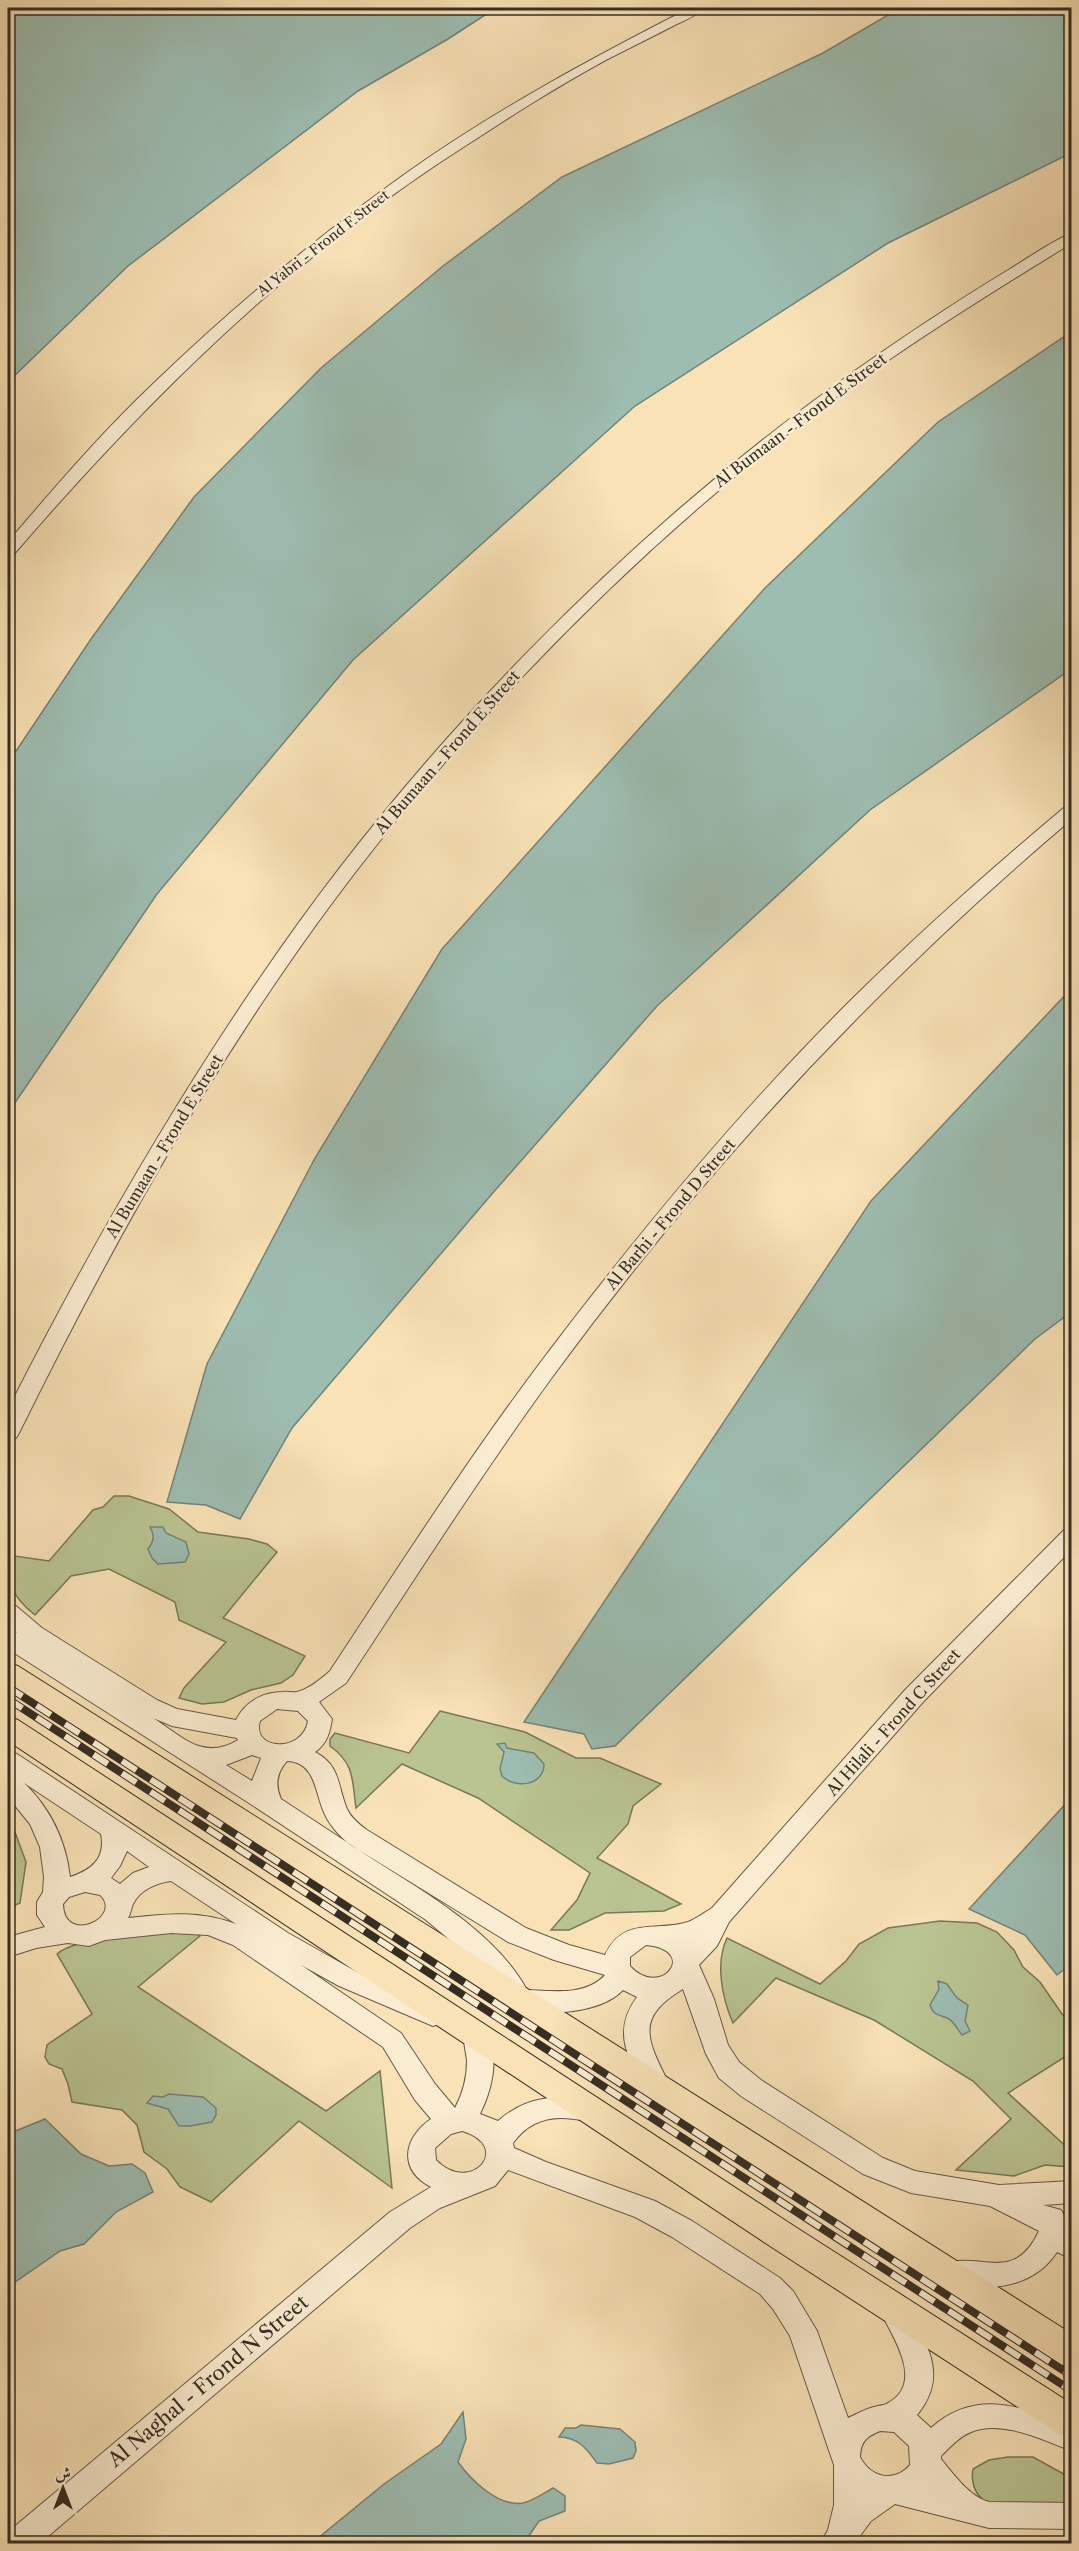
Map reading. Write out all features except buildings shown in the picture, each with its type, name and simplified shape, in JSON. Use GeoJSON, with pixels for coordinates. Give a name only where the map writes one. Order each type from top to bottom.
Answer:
{"type":"FeatureCollection","features":[{"type":"Feature","properties":{"kind":"main road"},"geometry":{"type":"LineString","coordinates":[[8,1673],[521,1999],[1071,2353]]}},
{"type":"Feature","properties":{"kind":"main road"},"geometry":{"type":"LineString","coordinates":[[8,1728],[1071,2423]]}},
{"type":"Feature","properties":{"kind":"street","name":"Al Yabri - Frond F Street"},"geometry":{"type":"LineString","coordinates":[[8,551],[87,458],[163,379],[241,308],[320,243],[400,183],[523,103],[606,55],[698,8]]}},
{"type":"Feature","properties":{"kind":"street","name":"Al Bumaan - Frond E Street"},"geometry":{"type":"LineString","coordinates":[[8,1433],[100,1252],[184,1107],[320,906],[457,737],[594,594],[732,471],[824,398],[889,352],[964,302],[1071,237]]}},
{"type":"Feature","properties":{"kind":"street","name":"Al Barhi - Frond D Street"},"geometry":{"type":"LineString","coordinates":[[319,1727],[332,1698],[338,1677],[456,1497],[545,1371],[604,1293],[699,1176],[800,1063],[901,961],[1001,869],[1071,810]]}},
{"type":"Feature","properties":{"kind":"street","name":"Al Hilali - Frond C Street"},"geometry":{"type":"LineString","coordinates":[[687,1964],[708,1939],[721,1915],[914,1696],[1071,1535]]}},
{"type":"Feature","properties":{"kind":"street"},"geometry":{"type":"LineString","coordinates":[[8,1612],[34,1634],[148,1706],[186,1720],[250,1729],[269,1752],[286,1753],[313,1761],[320,1768],[329,1785],[336,1811],[348,1829],[358,1837],[517,1935],[553,1949],[620,1963],[639,1987],[664,1987],[696,2010],[711,2032]]}},
{"type":"Feature","properties":{"kind":"street"},"geometry":{"type":"LineString","coordinates":[[8,1638],[270,1803],[462,1933],[494,1964],[521,1999],[585,2000],[607,1991],[620,1963],[638,1936],[657,1935],[675,1941],[686,1954],[687,1964],[721,2059],[739,2080],[873,2166],[911,2182],[971,2193],[1013,2204],[1059,2233]]}},
{"type":"Feature","properties":{"kind":"street","name":"Al Barhi - Frond D Street"},"geometry":{"type":"LineString","coordinates":[[296,1701],[320,1691],[338,1677]]}},
{"type":"Feature","properties":{"kind":"street"},"geometry":{"type":"LineString","coordinates":[[196,1758],[208,1759],[232,1755],[273,1702],[296,1701],[307,1705],[319,1727],[330,1769],[329,1785]]}},
{"type":"Feature","properties":{"kind":"street"},"geometry":{"type":"LineString","coordinates":[[270,1803],[263,1786],[267,1768],[286,1753],[303,1748],[319,1727]]}},
{"type":"Feature","properties":{"kind":"street"},"geometry":{"type":"LineString","coordinates":[[8,1760],[173,1871],[312,1960],[385,1997],[470,2032],[480,2052],[479,2087],[473,2104],[457,2121]]}},
{"type":"Feature","properties":{"kind":"street"},"geometry":{"type":"LineString","coordinates":[[8,1782],[34,1809],[44,1825],[54,1851],[58,1872],[52,1901],[52,1923],[67,1933]]}},
{"type":"Feature","properties":{"kind":"street"},"geometry":{"type":"LineString","coordinates":[[8,1947],[31,1929],[52,1901],[68,1886],[87,1882],[101,1873],[116,1852],[117,1840],[113,1830]]}},
{"type":"Feature","properties":{"kind":"street"},"geometry":{"type":"LineString","coordinates":[[54,1851],[67,1868],[87,1882],[110,1888],[120,1907],[171,1923]]}},
{"type":"Feature","properties":{"kind":"street"},"geometry":{"type":"LineString","coordinates":[[8,1947],[36,1938],[67,1933],[89,1934],[99,1931],[109,1926],[124,1895],[139,1880],[161,1872],[173,1871]]}},
{"type":"Feature","properties":{"kind":"street","name":"Al Hilali - Frond C Street"},"geometry":{"type":"LineString","coordinates":[[657,1935],[693,1930],[721,1915]]}},
{"type":"Feature","properties":{"kind":"street"},"geometry":{"type":"LineString","coordinates":[[99,1931],[171,1923],[209,1925],[242,1938],[381,2031],[405,2055],[432,2104],[457,2121]]}},
{"type":"Feature","properties":{"kind":"street"},"geometry":{"type":"LineString","coordinates":[[656,2086],[637,2048],[634,2035],[635,2022],[649,1999],[664,1987],[680,1979],[687,1964]]}},
{"type":"Feature","properties":{"kind":"street"},"geometry":{"type":"LineString","coordinates":[[419,2084],[426,2138]]}},
{"type":"Feature","properties":{"kind":"street"},"geometry":{"type":"LineString","coordinates":[[488,2164],[515,2120],[528,2113],[546,2108],[566,2107],[585,2110],[603,2118]]}},
{"type":"Feature","properties":{"kind":"street"},"geometry":{"type":"LineString","coordinates":[[488,2164],[484,2125],[457,2121],[437,2127],[426,2138],[422,2147],[424,2166],[439,2180],[488,2164],[521,2174],[554,2176],[645,2209],[755,2274],[783,2300],[803,2331],[822,2382],[846,2461],[865,2484],[1004,2516],[1052,2514],[1071,2516]]}},
{"type":"Feature","properties":{"kind":"street","name":"Al Naghal - Frond N Street"},"geometry":{"type":"LineString","coordinates":[[16,2544],[400,2220],[488,2164]]}},
{"type":"Feature","properties":{"kind":"street","name":"Al Naghal - Frond N Street"},"geometry":{"type":"LineString","coordinates":[[400,2220],[417,2193],[424,2166]]}},
{"type":"Feature","properties":{"kind":"street"},"geometry":{"type":"LineString","coordinates":[[971,2193],[1028,2196],[1070,2192]]}},
{"type":"Feature","properties":{"kind":"street"},"geometry":{"type":"LineString","coordinates":[[1059,2233],[1051,2216],[1056,2202],[1070,2192]]}},
{"type":"Feature","properties":{"kind":"street"},"geometry":{"type":"LineString","coordinates":[[938,2269],[992,2276],[1021,2270],[1043,2252],[1059,2233]]}},
{"type":"Feature","properties":{"kind":"street"},"geometry":{"type":"LineString","coordinates":[[836,2542],[849,2505],[844,2445],[849,2435],[856,2427],[878,2420],[912,2403],[919,2391],[921,2379],[916,2353],[892,2308]]}},
{"type":"Feature","properties":{"kind":"street"},"geometry":{"type":"LineString","coordinates":[[822,2382],[841,2404],[878,2420],[907,2425],[914,2430],[920,2436],[926,2457],[947,2489],[975,2511]]}},
{"type":"Feature","properties":{"kind":"street"},"geometry":{"type":"LineString","coordinates":[[836,2542],[860,2512],[892,2490],[915,2481],[926,2457],[955,2426],[969,2419],[986,2416],[1013,2419],[1071,2438]]}},
{"type":"Feature","properties":{"kind":"green space"},"geometry":{"type":"Polygon","coordinates":[[[114,1496],[129,1496],[169,1509],[198,1532],[249,1539],[267,1544],[277,1552],[223,1618],[305,1656],[293,1675],[281,1683],[251,1690],[224,1702],[202,1704],[179,1698],[184,1688],[226,1642],[179,1620],[175,1602],[109,1569],[71,1576],[35,1615],[21,1602],[10,1582],[8,1555],[49,1561],[93,1510],[103,1507],[114,1496]]]}},
{"type":"Feature","properties":{"kind":"green space"},"geometry":{"type":"Polygon","coordinates":[[[440,1711],[525,1732],[576,1758],[600,1758],[661,1784],[633,1806],[628,1824],[597,1858],[681,1904],[664,1911],[605,1913],[569,1930],[551,1930],[577,1900],[590,1873],[478,1798],[402,1764],[356,1808],[351,1773],[344,1759],[330,1746],[330,1739],[335,1733],[409,1753],[440,1711]]]}},
{"type":"Feature","properties":{"kind":"green space"},"geometry":{"type":"Polygon","coordinates":[[[12,1824],[26,1862],[20,1903],[8,1908],[8,1827],[12,1824]]]}},
{"type":"Feature","properties":{"kind":"green space"},"geometry":{"type":"Polygon","coordinates":[[[940,1921],[977,1923],[997,1932],[1014,1950],[1023,1967],[1040,1982],[1062,2014],[1071,2022],[1071,2053],[1008,2093],[1071,2151],[1071,2167],[1045,2165],[1014,2176],[956,2170],[1011,2119],[973,2081],[874,2020],[776,1978],[733,2023],[721,1981],[721,1958],[727,1938],[820,1984],[846,1961],[859,1944],[888,1928],[940,1921]]]}},
{"type":"Feature","properties":{"kind":"green space"},"geometry":{"type":"Polygon","coordinates":[[[195,1931],[200,1936],[138,1987],[326,2111],[380,2071],[392,2188],[299,2121],[211,2202],[180,2187],[167,2169],[144,2152],[137,2125],[122,2110],[72,2102],[62,2069],[49,2064],[45,2057],[47,2045],[92,2014],[57,1954],[67,1948],[101,1939],[195,1931]]]}},
{"type":"Feature","properties":{"kind":"green space"},"geometry":{"type":"Polygon","coordinates":[[[1033,2457],[1071,2478],[1071,2521],[1007,2512],[980,2498],[974,2485],[973,2469],[989,2460],[1033,2457]]]}},
{"type":"Feature","properties":{"kind":"shaded area"},"geometry":{"type":"Polygon","coordinates":[[[8,8],[496,8],[448,39],[358,91],[128,266],[8,382],[8,8]]]}},
{"type":"Feature","properties":{"kind":"shaded area"},"geometry":{"type":"Polygon","coordinates":[[[900,8],[1071,8],[1071,153],[888,243],[635,406],[353,660],[157,894],[8,1113],[8,763],[91,639],[194,497],[321,368],[443,266],[562,177],[823,53],[900,8]]]}},
{"type":"Feature","properties":{"kind":"shaded area"},"geometry":{"type":"Polygon","coordinates":[[[1071,332],[1071,669],[870,810],[657,1006],[491,1195],[292,1428],[240,1519],[206,1505],[167,1502],[207,1364],[315,1158],[442,949],[765,588],[938,422],[1071,332]]]}},
{"type":"Feature","properties":{"kind":"shaded area"},"geometry":{"type":"Polygon","coordinates":[[[1071,989],[1071,1312],[1035,1339],[615,1746],[592,1749],[584,1734],[524,1722],[871,1201],[1071,989]]]}},
{"type":"Feature","properties":{"kind":"shaded area"},"geometry":{"type":"Polygon","coordinates":[[[150,1527],[163,1527],[166,1533],[186,1542],[189,1554],[185,1562],[158,1564],[152,1558],[148,1549],[153,1538],[150,1527]]]}},
{"type":"Feature","properties":{"kind":"shaded area"},"geometry":{"type":"Polygon","coordinates":[[[505,1743],[507,1748],[534,1753],[544,1764],[539,1777],[534,1781],[521,1784],[502,1776],[500,1769],[504,1752],[497,1744],[505,1743]]]}},
{"type":"Feature","properties":{"kind":"shaded area"},"geometry":{"type":"Polygon","coordinates":[[[1071,1798],[1071,1964],[1057,1975],[1025,1935],[969,1909],[1071,1798]]]}},
{"type":"Feature","properties":{"kind":"shaded area"},"geometry":{"type":"Polygon","coordinates":[[[938,1981],[947,1984],[957,1998],[968,2005],[965,2021],[970,2031],[962,2035],[951,2020],[935,2013],[932,2009],[930,2005],[939,1989],[938,1981]]]}},
{"type":"Feature","properties":{"kind":"shaded area"},"geometry":{"type":"Polygon","coordinates":[[[169,2094],[203,2097],[216,2108],[216,2115],[212,2122],[179,2126],[168,2109],[147,2103],[153,2096],[163,2097],[169,2094]]]}},
{"type":"Feature","properties":{"kind":"shaded area"},"geometry":{"type":"Polygon","coordinates":[[[45,2119],[81,2154],[109,2166],[132,2164],[145,2173],[153,2192],[116,2212],[84,2244],[60,2251],[8,2287],[8,2134],[45,2119]]]}},
{"type":"Feature","properties":{"kind":"shaded area"},"geometry":{"type":"Polygon","coordinates":[[[463,2412],[466,2439],[458,2462],[470,2477],[495,2497],[514,2503],[531,2501],[553,2488],[565,2496],[565,2511],[539,2521],[524,2543],[312,2543],[384,2484],[441,2444],[463,2412]]]}},
{"type":"Feature","properties":{"kind":"shaded area"},"geometry":{"type":"Polygon","coordinates":[[[581,2425],[620,2429],[635,2442],[636,2451],[633,2458],[609,2464],[597,2463],[577,2442],[559,2437],[565,2428],[576,2428],[581,2425]]]}},
{"type":"Feature","properties":{"kind":"railway"},"geometry":{"type":"LineString","coordinates":[[8,1687],[1072,2376]]}},
{"type":"Feature","properties":{"kind":"railway"},"geometry":{"type":"LineString","coordinates":[[8,1699],[1072,2391]]}}]}
